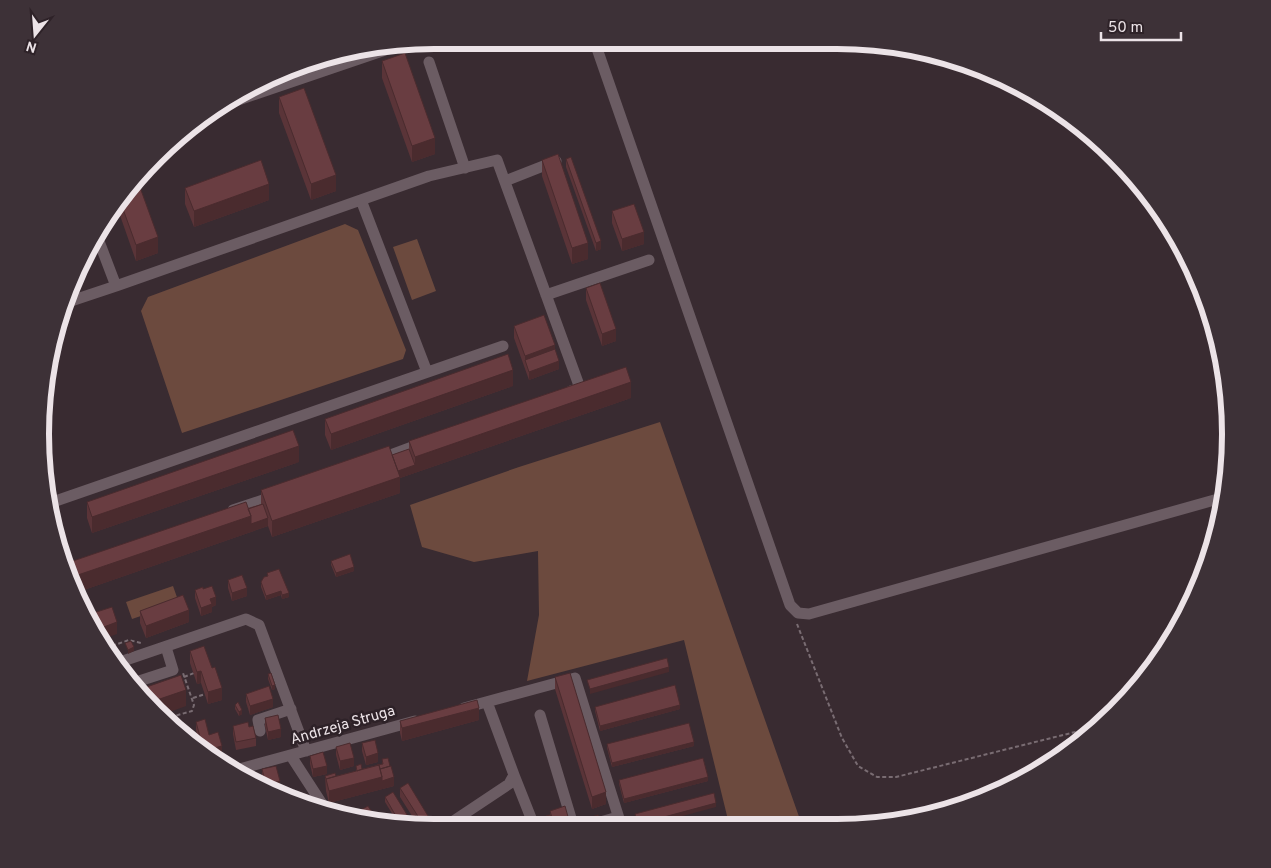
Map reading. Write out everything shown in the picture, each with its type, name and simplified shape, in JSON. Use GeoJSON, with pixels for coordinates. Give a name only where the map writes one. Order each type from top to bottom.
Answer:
{"type":"FeatureCollection","features":[{"type":"Feature","properties":{"kind":"street"},"geometry":{"type":"LineString","coordinates":[[597,49],[790,605],[798,613],[808,614],[1217,499]]}},
{"type":"Feature","properties":{"kind":"street"},"geometry":{"type":"LineString","coordinates":[[246,97],[375,53]]}},
{"type":"Feature","properties":{"kind":"street"},"geometry":{"type":"LineString","coordinates":[[429,62],[465,168]]}},
{"type":"Feature","properties":{"kind":"street"},"geometry":{"type":"LineString","coordinates":[[73,300],[429,176],[497,160],[580,388],[562,394]]}},
{"type":"Feature","properties":{"kind":"street"},"geometry":{"type":"LineString","coordinates":[[505,181],[557,161]]}},
{"type":"Feature","properties":{"kind":"street"},"geometry":{"type":"LineString","coordinates":[[361,200],[426,372]]}},
{"type":"Feature","properties":{"kind":"street"},"geometry":{"type":"LineString","coordinates":[[99,242],[116,286]]}},
{"type":"Feature","properties":{"kind":"street"},"geometry":{"type":"LineString","coordinates":[[546,296],[649,260]]}},
{"type":"Feature","properties":{"kind":"street"},"geometry":{"type":"LineString","coordinates":[[55,501],[503,346]]}},
{"type":"Feature","properties":{"kind":"street"},"geometry":{"type":"LineString","coordinates":[[366,463],[432,440]]}},
{"type":"Feature","properties":{"kind":"street"},"geometry":{"type":"LineString","coordinates":[[218,516],[283,493]]}},
{"type":"Feature","properties":{"kind":"street"},"geometry":{"type":"LineString","coordinates":[[123,661],[246,619],[259,625],[306,751]]}},
{"type":"Feature","properties":{"kind":"street"},"geometry":{"type":"LineString","coordinates":[[138,681],[174,670],[166,647]]}},
{"type":"Feature","properties":{"kind":"street"},"geometry":{"type":"LineString","coordinates":[[449,712],[575,678],[619,819]]}},
{"type":"Feature","properties":{"kind":"street"},"geometry":{"type":"LineString","coordinates":[[487,702],[531,819]]}},
{"type":"Feature","properties":{"kind":"street"},"geometry":{"type":"LineString","coordinates":[[260,731],[258,720],[291,709]]}},
{"type":"Feature","properties":{"kind":"street"},"geometry":{"type":"LineString","coordinates":[[540,715],[573,819]]}},
{"type":"Feature","properties":{"kind":"street","name":"Andrzeja Struga"},"geometry":{"type":"LineString","coordinates":[[242,768],[430,717]]}},
{"type":"Feature","properties":{"kind":"street"},"geometry":{"type":"LineString","coordinates":[[291,756],[321,802]]}},
{"type":"Feature","properties":{"kind":"street"},"geometry":{"type":"LineString","coordinates":[[456,819],[509,784],[514,775]]}},
{"type":"Feature","properties":{"kind":"path"},"geometry":{"type":"LineString","coordinates":[[797,623],[842,738],[858,766],[877,777],[896,778],[1084,730]]}},
{"type":"Feature","properties":{"kind":"path"},"geometry":{"type":"LineString","coordinates":[[112,645],[129,640],[142,643]]}},
{"type":"Feature","properties":{"kind":"path"},"geometry":{"type":"LineString","coordinates":[[172,716],[192,711],[194,704],[181,669]]}},
{"type":"Feature","properties":{"kind":"path"},"geometry":{"type":"LineString","coordinates":[[184,677],[194,674]]}},
{"type":"Feature","properties":{"kind":"path"},"geometry":{"type":"LineString","coordinates":[[192,698],[205,694]]}},
{"type":"Feature","properties":{"kind":"path"},"geometry":{"type":"LineString","coordinates":[[176,710],[177,715]]}},
{"type":"Feature","properties":{"kind":"shaded area"},"geometry":{"type":"Polygon","coordinates":[[[345,224],[358,230],[406,350],[403,359],[182,433],[141,311],[148,297],[345,224]]]}},
{"type":"Feature","properties":{"kind":"shaded area"},"geometry":{"type":"Polygon","coordinates":[[[417,239],[436,291],[412,300],[393,247],[417,239]]]}},
{"type":"Feature","properties":{"kind":"shaded area"},"geometry":{"type":"Polygon","coordinates":[[[660,422],[800,819],[728,819],[684,640],[527,681],[539,615],[538,551],[474,562],[422,547],[410,505],[519,467],[660,422]]]}},
{"type":"Feature","properties":{"kind":"shaded area"},"geometry":{"type":"Polygon","coordinates":[[[173,586],[179,603],[132,619],[126,602],[173,586]]]}},
{"type":"Feature","properties":{"kind":"building"},"geometry":{"type":"Polygon","coordinates":[[[405,53],[435,138],[412,146],[382,61],[405,53]]]}},
{"type":"Feature","properties":{"kind":"building"},"geometry":{"type":"Polygon","coordinates":[[[304,88],[336,175],[311,184],[279,97],[304,88]]]}},
{"type":"Feature","properties":{"kind":"building"},"geometry":{"type":"Polygon","coordinates":[[[558,154],[588,243],[572,248],[542,160],[558,154]]]}},
{"type":"Feature","properties":{"kind":"building"},"geometry":{"type":"Polygon","coordinates":[[[571,157],[601,241],[596,243],[566,159],[571,157]]]}},
{"type":"Feature","properties":{"kind":"building"},"geometry":{"type":"Polygon","coordinates":[[[261,160],[269,184],[194,211],[185,188],[261,160]]]}},
{"type":"Feature","properties":{"kind":"building"},"geometry":{"type":"Polygon","coordinates":[[[139,186],[158,237],[136,245],[122,207],[139,186]]]}},
{"type":"Feature","properties":{"kind":"building"},"geometry":{"type":"Polygon","coordinates":[[[634,204],[644,232],[622,239],[612,211],[634,204]]]}},
{"type":"Feature","properties":{"kind":"building"},"geometry":{"type":"Polygon","coordinates":[[[600,283],[616,329],[602,334],[586,288],[600,283]]]}},
{"type":"Feature","properties":{"kind":"building"},"geometry":{"type":"Polygon","coordinates":[[[544,315],[555,345],[525,356],[514,326],[544,315]]]}},
{"type":"Feature","properties":{"kind":"building"},"geometry":{"type":"Polygon","coordinates":[[[555,349],[559,361],[529,372],[525,360],[555,349]]]}},
{"type":"Feature","properties":{"kind":"building"},"geometry":{"type":"Polygon","coordinates":[[[508,354],[513,370],[331,434],[325,419],[508,354]]]}},
{"type":"Feature","properties":{"kind":"building"},"geometry":{"type":"Polygon","coordinates":[[[626,367],[631,382],[415,457],[409,441],[626,367]]]}},
{"type":"Feature","properties":{"kind":"building"},"geometry":{"type":"Polygon","coordinates":[[[293,430],[299,446],[92,517],[87,502],[293,430]]]}},
{"type":"Feature","properties":{"kind":"building"},"geometry":{"type":"Polygon","coordinates":[[[389,446],[400,477],[272,521],[261,490],[389,446]]]}},
{"type":"Feature","properties":{"kind":"building"},"geometry":{"type":"Polygon","coordinates":[[[409,449],[415,465],[398,471],[392,455],[409,449]]]}},
{"type":"Feature","properties":{"kind":"building"},"geometry":{"type":"Polygon","coordinates":[[[246,502],[251,516],[76,576],[70,562],[246,502]]]}},
{"type":"Feature","properties":{"kind":"building"},"geometry":{"type":"Polygon","coordinates":[[[263,504],[268,518],[251,524],[251,516],[248,509],[263,504]]]}},
{"type":"Feature","properties":{"kind":"building"},"geometry":{"type":"Polygon","coordinates":[[[350,554],[354,567],[336,573],[331,561],[350,554]]]}},
{"type":"Feature","properties":{"kind":"building"},"geometry":{"type":"Polygon","coordinates":[[[279,569],[289,593],[282,595],[281,591],[266,596],[261,582],[264,577],[268,576],[267,573],[279,569]]]}},
{"type":"Feature","properties":{"kind":"building"},"geometry":{"type":"Polygon","coordinates":[[[242,575],[247,588],[232,593],[228,580],[242,575]]]}},
{"type":"Feature","properties":{"kind":"building"},"geometry":{"type":"Polygon","coordinates":[[[212,586],[216,597],[210,599],[212,604],[201,608],[195,590],[212,586]]]}},
{"type":"Feature","properties":{"kind":"building"},"geometry":{"type":"Polygon","coordinates":[[[183,595],[189,610],[146,626],[140,611],[183,595]]]}},
{"type":"Feature","properties":{"kind":"building"},"geometry":{"type":"Polygon","coordinates":[[[112,607],[117,622],[101,628],[93,613],[112,607]]]}},
{"type":"Feature","properties":{"kind":"building"},"geometry":{"type":"Polygon","coordinates":[[[131,641],[134,647],[128,650],[125,643],[131,641]]]}},
{"type":"Feature","properties":{"kind":"building"},"geometry":{"type":"Polygon","coordinates":[[[204,646],[212,668],[215,667],[222,688],[208,692],[201,671],[197,672],[190,651],[204,646]]]}},
{"type":"Feature","properties":{"kind":"building"},"geometry":{"type":"Polygon","coordinates":[[[667,658],[669,667],[590,689],[587,680],[667,658]]]}},
{"type":"Feature","properties":{"kind":"building"},"geometry":{"type":"Polygon","coordinates":[[[271,673],[275,685],[272,686],[268,674],[271,673]]]}},
{"type":"Feature","properties":{"kind":"building"},"geometry":{"type":"Polygon","coordinates":[[[570,673],[606,792],[592,797],[555,677],[570,673]]]}},
{"type":"Feature","properties":{"kind":"building"},"geometry":{"type":"Polygon","coordinates":[[[181,675],[186,690],[156,700],[144,688],[181,675]]]}},
{"type":"Feature","properties":{"kind":"building"},"geometry":{"type":"Polygon","coordinates":[[[675,685],[680,705],[600,726],[595,707],[675,685]]]}},
{"type":"Feature","properties":{"kind":"building"},"geometry":{"type":"Polygon","coordinates":[[[269,686],[273,699],[250,706],[246,694],[269,686]]]}},
{"type":"Feature","properties":{"kind":"building"},"geometry":{"type":"Polygon","coordinates":[[[477,700],[479,708],[402,728],[400,721],[477,700]]]}},
{"type":"Feature","properties":{"kind":"building"},"geometry":{"type":"Polygon","coordinates":[[[238,702],[242,710],[239,712],[235,705],[238,702]]]}},
{"type":"Feature","properties":{"kind":"building"},"geometry":{"type":"Polygon","coordinates":[[[278,715],[281,729],[268,732],[265,718],[278,715]]]}},
{"type":"Feature","properties":{"kind":"building"},"geometry":{"type":"Polygon","coordinates":[[[205,719],[209,735],[218,732],[222,746],[212,749],[208,742],[204,743],[201,742],[196,722],[205,719]]]}},
{"type":"Feature","properties":{"kind":"building"},"geometry":{"type":"Polygon","coordinates":[[[248,722],[249,727],[253,726],[256,738],[236,742],[233,726],[248,722]]]}},
{"type":"Feature","properties":{"kind":"building"},"geometry":{"type":"Polygon","coordinates":[[[689,723],[694,742],[612,763],[607,744],[689,723]]]}},
{"type":"Feature","properties":{"kind":"building"},"geometry":{"type":"Polygon","coordinates":[[[375,740],[378,753],[366,757],[362,743],[375,740]]]}},
{"type":"Feature","properties":{"kind":"building"},"geometry":{"type":"Polygon","coordinates":[[[350,743],[354,758],[340,761],[336,747],[350,743]]]}},
{"type":"Feature","properties":{"kind":"building"},"geometry":{"type":"Polygon","coordinates":[[[323,752],[327,766],[313,769],[310,756],[323,752]]]}},
{"type":"Feature","properties":{"kind":"building"},"geometry":{"type":"Polygon","coordinates":[[[388,758],[390,766],[380,769],[379,765],[377,765],[383,764],[382,759],[388,758]]]}},
{"type":"Feature","properties":{"kind":"building"},"geometry":{"type":"Polygon","coordinates":[[[703,758],[708,777],[624,799],[619,780],[703,758]]]}},
{"type":"Feature","properties":{"kind":"building"},"geometry":{"type":"Polygon","coordinates":[[[361,764],[362,769],[357,771],[356,766],[361,764]]]}},
{"type":"Feature","properties":{"kind":"building"},"geometry":{"type":"Polygon","coordinates":[[[379,765],[382,777],[329,791],[326,779],[379,765]]]}},
{"type":"Feature","properties":{"kind":"building"},"geometry":{"type":"Polygon","coordinates":[[[276,766],[280,781],[272,783],[265,780],[262,769],[276,766]]]}},
{"type":"Feature","properties":{"kind":"building"},"geometry":{"type":"Polygon","coordinates":[[[391,766],[394,777],[382,781],[380,769],[391,766]]]}},
{"type":"Feature","properties":{"kind":"building"},"geometry":{"type":"Polygon","coordinates":[[[335,773],[336,776],[326,779],[325,776],[335,773]]]}},
{"type":"Feature","properties":{"kind":"building"},"geometry":{"type":"Polygon","coordinates":[[[408,783],[428,816],[424,819],[419,818],[400,788],[408,783]]]}},
{"type":"Feature","properties":{"kind":"building"},"geometry":{"type":"Polygon","coordinates":[[[393,792],[409,818],[396,817],[385,797],[393,792]]]}},
{"type":"Feature","properties":{"kind":"building"},"geometry":{"type":"Polygon","coordinates":[[[714,793],[716,803],[657,819],[636,819],[635,814],[714,793]]]}},
{"type":"Feature","properties":{"kind":"building"},"geometry":{"type":"Polygon","coordinates":[[[368,806],[373,814],[359,812],[368,806]]]}},
{"type":"Feature","properties":{"kind":"building"},"geometry":{"type":"Polygon","coordinates":[[[565,806],[569,819],[552,819],[550,811],[565,806]]]}},
{"type":"Feature","properties":{"kind":"building"},"geometry":{"type":"Polygon","coordinates":[[[598,815],[599,819],[586,819],[598,815]]]}}]}
